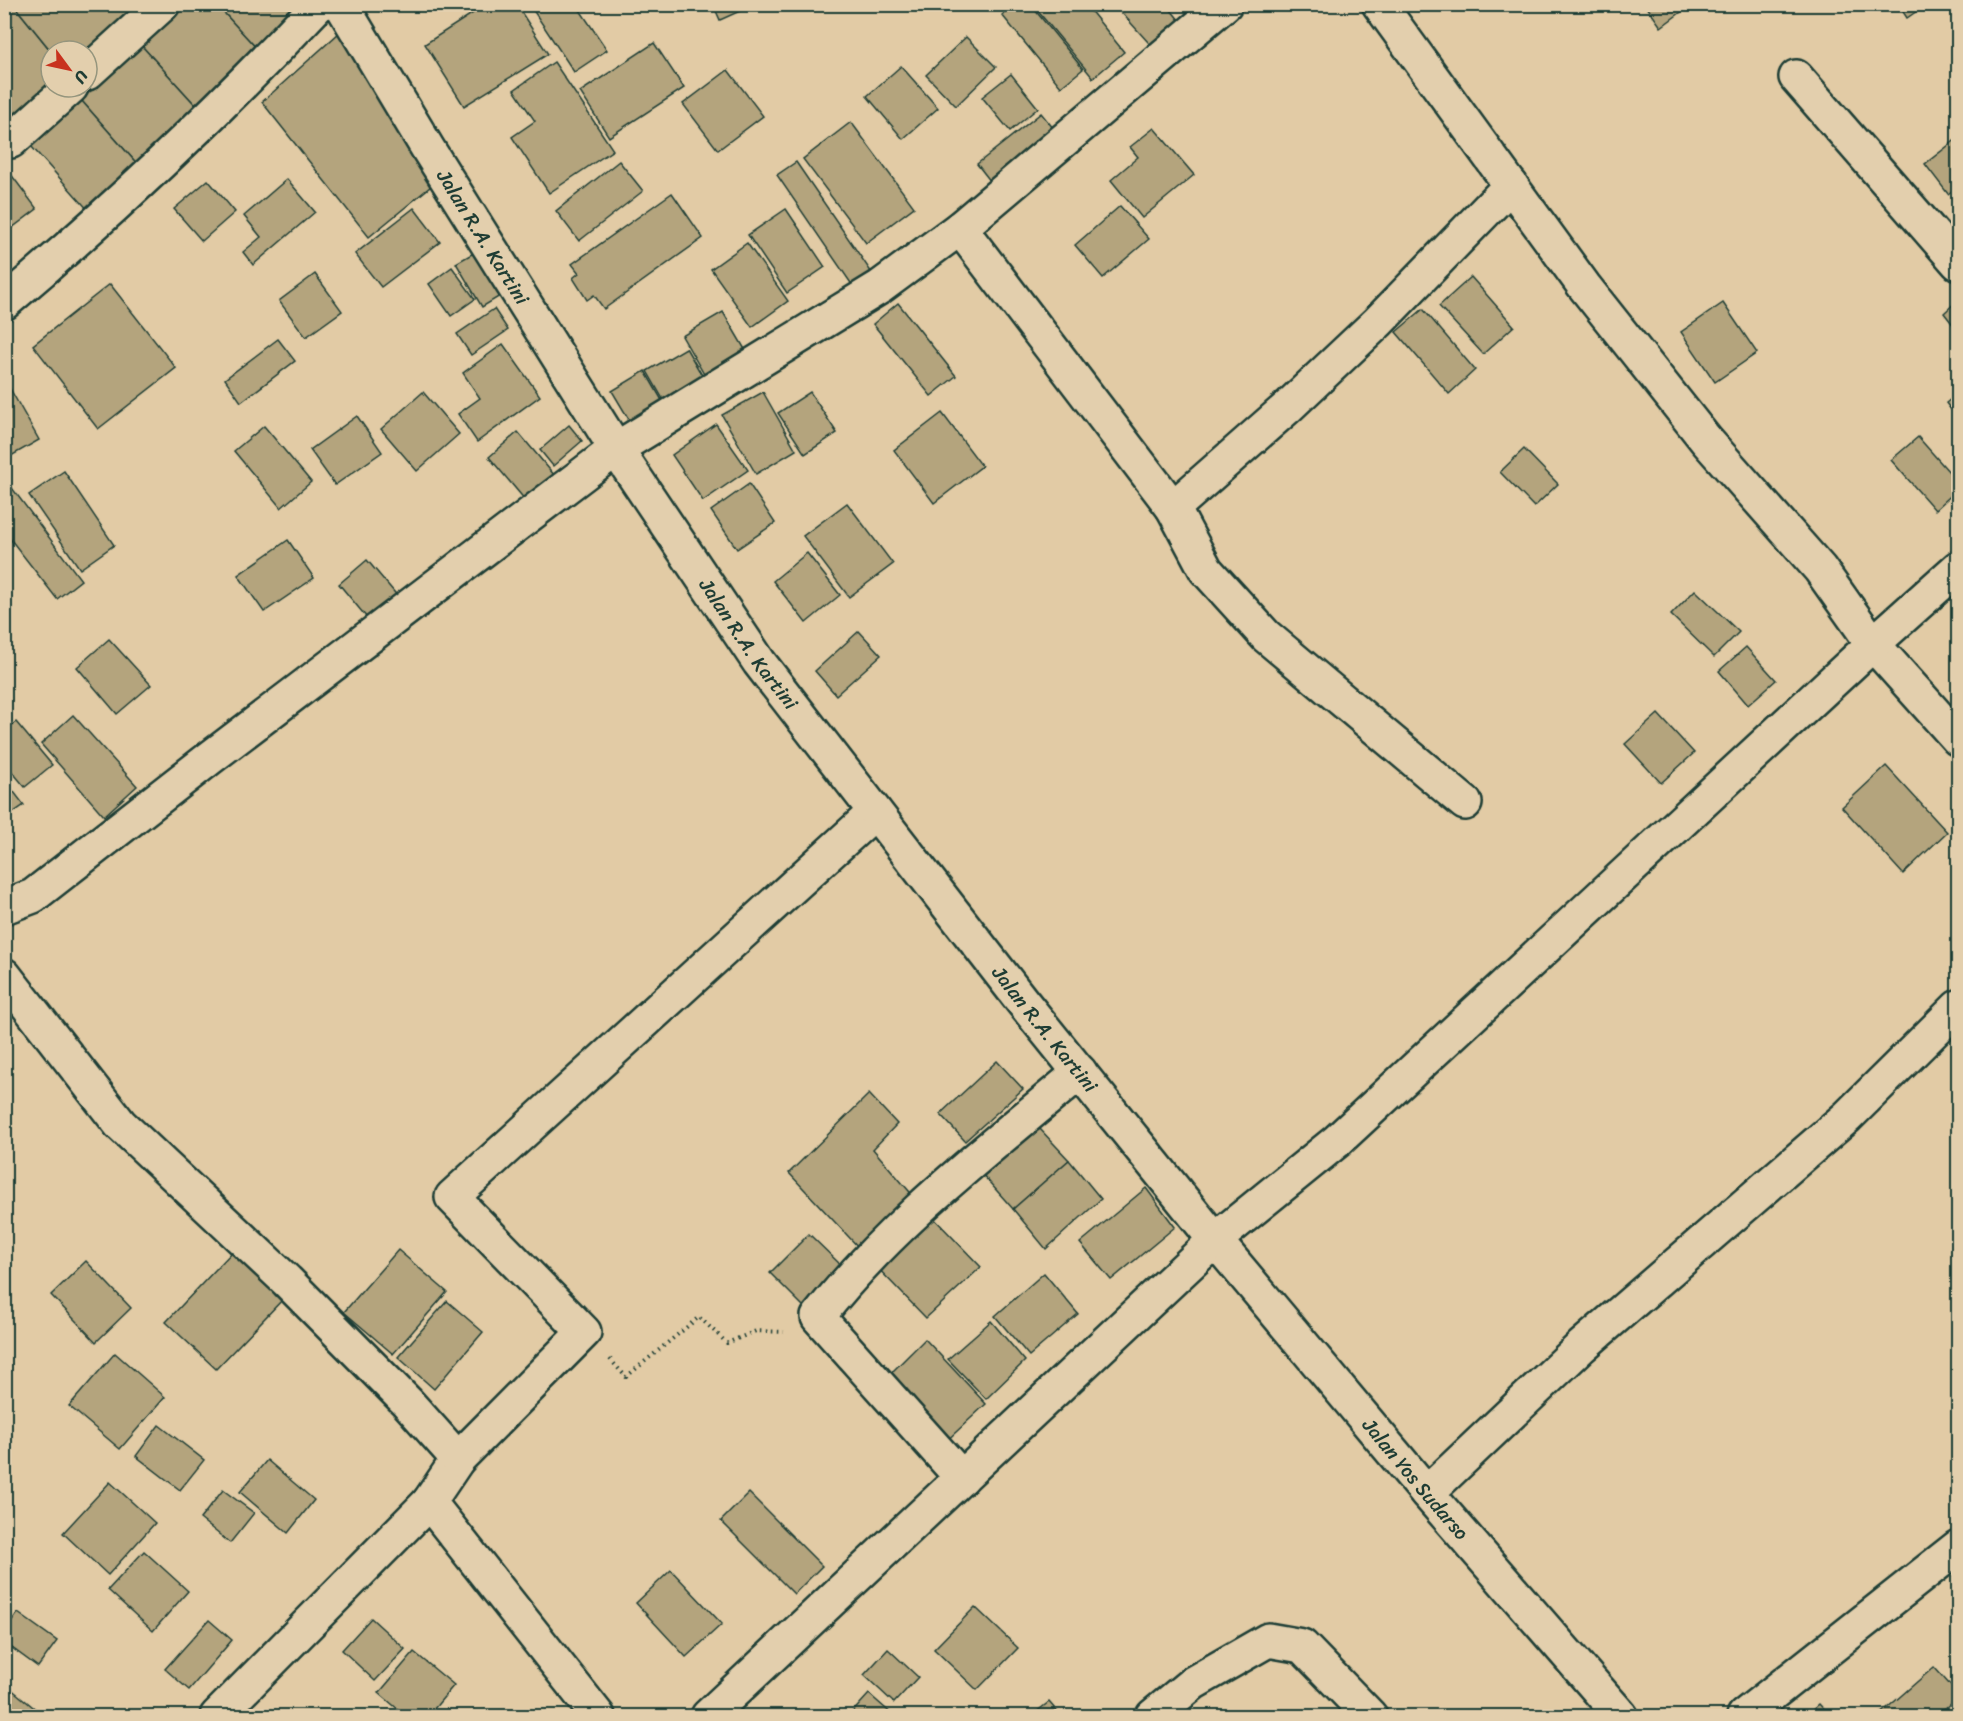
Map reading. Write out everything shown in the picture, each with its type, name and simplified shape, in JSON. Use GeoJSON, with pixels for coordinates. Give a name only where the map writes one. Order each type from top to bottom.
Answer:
{"type":"FeatureCollection","features":[{"type":"Feature","properties":{"kind":"street"},"geometry":{"type":"LineString","coordinates":[[99,62],[163,4]]}},
{"type":"Feature","properties":{"kind":"street"},"geometry":{"type":"LineString","coordinates":[[4,303],[89,230],[250,78],[319,4]]}},
{"type":"Feature","properties":{"kind":"street","name":"Jalan R.A. Kartini"},"geometry":{"type":"LineString","coordinates":[[341,4],[428,149],[616,449],[759,662],[1080,1072],[1215,1240]]}},
{"type":"Feature","properties":{"kind":"street"},"geometry":{"type":"LineString","coordinates":[[4,907],[33,896],[210,758],[616,449],[880,287],[960,228],[1225,4]]}},
{"type":"Feature","properties":{"kind":"street"},"geometry":{"type":"LineString","coordinates":[[1379,4],[1591,295],[1706,440],[1820,569],[1873,644],[1959,739]]}},
{"type":"Feature","properties":{"kind":"street"},"geometry":{"type":"LineString","coordinates":[[1796,77],[1959,263]]}},
{"type":"Feature","properties":{"kind":"street"},"geometry":{"type":"LineString","coordinates":[[11,141],[58,99]]}},
{"type":"Feature","properties":{"kind":"street"},"geometry":{"type":"LineString","coordinates":[[1173,508],[1289,406],[1378,322],[1511,185]]}},
{"type":"Feature","properties":{"kind":"street"},"geometry":{"type":"LineString","coordinates":[[960,228],[1173,508],[1206,570],[1266,636],[1465,803]]}},
{"type":"Feature","properties":{"kind":"street"},"geometry":{"type":"LineString","coordinates":[[708,1716],[1215,1240],[1336,1141],[1873,644],[1959,568]]}},
{"type":"Feature","properties":{"kind":"street"},"geometry":{"type":"LineString","coordinates":[[217,1716],[429,1502],[458,1459],[584,1332],[452,1197],[875,812]]}},
{"type":"Feature","properties":{"kind":"street"},"geometry":{"type":"LineString","coordinates":[[4,975],[120,1124],[287,1281],[407,1402],[458,1459]]}},
{"type":"Feature","properties":{"kind":"street"},"geometry":{"type":"LineString","coordinates":[[1426,1493],[1582,1346],[1847,1117],[1959,1007]]}},
{"type":"Feature","properties":{"kind":"street"},"geometry":{"type":"LineString","coordinates":[[962,1478],[818,1317],[869,1257],[917,1212],[1080,1072]]}},
{"type":"Feature","properties":{"kind":"street","name":"Jalan Yos Sudarso"},"geometry":{"type":"LineString","coordinates":[[1215,1240],[1426,1493],[1621,1716]]}},
{"type":"Feature","properties":{"kind":"street"},"geometry":{"type":"LineString","coordinates":[[429,1502],[598,1716]]}},
{"type":"Feature","properties":{"kind":"street"},"geometry":{"type":"LineString","coordinates":[[1744,1716],[1959,1547]]}},
{"type":"Feature","properties":{"kind":"street"},"geometry":{"type":"LineString","coordinates":[[1153,1716],[1192,1683],[1268,1640],[1302,1646],[1370,1716]]}},
{"type":"Feature","properties":{"kind":"path"},"geometry":{"type":"LineString","coordinates":[[584,1332],[626,1377],[699,1317],[727,1343],[756,1331],[781,1333],[818,1317]]}},
{"type":"Feature","properties":{"kind":"building"},"geometry":{"type":"Polygon","coordinates":[[[4,4],[13,4],[41,39],[39,39],[39,97],[4,127],[4,4]]]}},
{"type":"Feature","properties":{"kind":"building"},"geometry":{"type":"Polygon","coordinates":[[[13,4],[122,4],[135,21],[99,44],[99,39],[41,39],[13,4]]]}},
{"type":"Feature","properties":{"kind":"building"},"geometry":{"type":"Polygon","coordinates":[[[122,4],[154,4],[135,21],[122,4]]]}},
{"type":"Feature","properties":{"kind":"building"},"geometry":{"type":"Polygon","coordinates":[[[185,4],[216,4],[262,54],[200,110],[141,45],[185,4]]]}},
{"type":"Feature","properties":{"kind":"building"},"geometry":{"type":"Polygon","coordinates":[[[216,4],[315,4],[262,54],[216,4]]]}},
{"type":"Feature","properties":{"kind":"building"},"geometry":{"type":"Polygon","coordinates":[[[487,4],[516,4],[548,54],[464,106],[425,44],[487,4]]]}},
{"type":"Feature","properties":{"kind":"building"},"geometry":{"type":"Polygon","coordinates":[[[529,4],[576,4],[607,50],[574,72],[529,4]]]}},
{"type":"Feature","properties":{"kind":"building"},"geometry":{"type":"Polygon","coordinates":[[[665,4],[678,4],[668,10],[665,4]]]}},
{"type":"Feature","properties":{"kind":"building"},"geometry":{"type":"Polygon","coordinates":[[[713,4],[751,4],[751,6],[720,20],[713,4]]]}},
{"type":"Feature","properties":{"kind":"building"},"geometry":{"type":"Polygon","coordinates":[[[1014,4],[1030,4],[1083,69],[1061,87],[1002,15],[1014,4]]]}},
{"type":"Feature","properties":{"kind":"building"},"geometry":{"type":"Polygon","coordinates":[[[1032,4],[1085,4],[1124,52],[1093,78],[1032,4]]]}},
{"type":"Feature","properties":{"kind":"building"},"geometry":{"type":"Polygon","coordinates":[[[1129,4],[1166,4],[1185,27],[1157,52],[1121,12],[1129,4]]]}},
{"type":"Feature","properties":{"kind":"building"},"geometry":{"type":"Polygon","coordinates":[[[1180,4],[1218,4],[1193,23],[1180,4]]]}},
{"type":"Feature","properties":{"kind":"building"},"geometry":{"type":"Polygon","coordinates":[[[1645,4],[1692,4],[1661,27],[1645,4]]]}},
{"type":"Feature","properties":{"kind":"building"},"geometry":{"type":"Polygon","coordinates":[[[1898,4],[1927,4],[1907,18],[1898,4]]]}},
{"type":"Feature","properties":{"kind":"building"},"geometry":{"type":"Polygon","coordinates":[[[348,25],[442,177],[369,237],[262,102],[348,25]]]}},
{"type":"Feature","properties":{"kind":"building"},"geometry":{"type":"Polygon","coordinates":[[[966,37],[996,67],[956,106],[926,75],[966,37]]]}},
{"type":"Feature","properties":{"kind":"building"},"geometry":{"type":"Polygon","coordinates":[[[654,43],[684,88],[609,137],[580,92],[654,43]]]}},
{"type":"Feature","properties":{"kind":"building"},"geometry":{"type":"Polygon","coordinates":[[[141,45],[200,110],[139,166],[81,100],[99,99],[99,84],[141,45]]]}},
{"type":"Feature","properties":{"kind":"building"},"geometry":{"type":"Polygon","coordinates":[[[554,62],[613,150],[549,193],[512,137],[535,121],[514,90],[554,62]]]}},
{"type":"Feature","properties":{"kind":"building"},"geometry":{"type":"Polygon","coordinates":[[[901,66],[938,108],[903,139],[867,96],[901,66]]]}},
{"type":"Feature","properties":{"kind":"building"},"geometry":{"type":"Polygon","coordinates":[[[728,70],[763,116],[718,150],[683,104],[728,70]]]}},
{"type":"Feature","properties":{"kind":"building"},"geometry":{"type":"Polygon","coordinates":[[[1011,74],[1038,108],[1010,131],[982,97],[1011,74]]]}},
{"type":"Feature","properties":{"kind":"building"},"geometry":{"type":"Polygon","coordinates":[[[81,100],[139,166],[90,212],[31,146],[81,100]]]}},
{"type":"Feature","properties":{"kind":"building"},"geometry":{"type":"Polygon","coordinates":[[[1041,113],[1062,139],[998,191],[977,164],[1041,113]]]}},
{"type":"Feature","properties":{"kind":"building"},"geometry":{"type":"Polygon","coordinates":[[[851,122],[914,207],[866,243],[803,159],[851,122]]]}},
{"type":"Feature","properties":{"kind":"building"},"geometry":{"type":"Polygon","coordinates":[[[1154,128],[1194,175],[1142,218],[1111,180],[1138,157],[1130,147],[1154,128]]]}},
{"type":"Feature","properties":{"kind":"building"},"geometry":{"type":"Polygon","coordinates":[[[1958,138],[1958,186],[1948,194],[1925,164],[1958,138]]]}},
{"type":"Feature","properties":{"kind":"building"},"geometry":{"type":"Polygon","coordinates":[[[619,161],[643,191],[579,241],[556,211],[619,161]]]}},
{"type":"Feature","properties":{"kind":"building"},"geometry":{"type":"Polygon","coordinates":[[[796,162],[876,279],[857,292],[777,175],[796,162]]]}},
{"type":"Feature","properties":{"kind":"building"},"geometry":{"type":"Polygon","coordinates":[[[4,165],[37,209],[4,234],[4,165]]]}},
{"type":"Feature","properties":{"kind":"building"},"geometry":{"type":"Polygon","coordinates":[[[287,179],[315,212],[253,265],[243,252],[261,237],[244,216],[287,179]]]}},
{"type":"Feature","properties":{"kind":"building"},"geometry":{"type":"Polygon","coordinates":[[[208,180],[235,212],[202,241],[174,209],[208,180]]]}},
{"type":"Feature","properties":{"kind":"building"},"geometry":{"type":"Polygon","coordinates":[[[672,193],[703,238],[604,309],[594,295],[587,300],[573,278],[579,273],[572,264],[672,193]]]}},
{"type":"Feature","properties":{"kind":"building"},"geometry":{"type":"Polygon","coordinates":[[[1120,206],[1149,239],[1103,278],[1075,245],[1120,206]]]}},
{"type":"Feature","properties":{"kind":"building"},"geometry":{"type":"Polygon","coordinates":[[[414,208],[440,242],[381,287],[355,254],[414,208]]]}},
{"type":"Feature","properties":{"kind":"building"},"geometry":{"type":"Polygon","coordinates":[[[786,209],[825,267],[787,293],[748,235],[786,209]]]}},
{"type":"Feature","properties":{"kind":"building"},"geometry":{"type":"Polygon","coordinates":[[[747,243],[788,301],[752,327],[711,269],[747,243]]]}},
{"type":"Feature","properties":{"kind":"building"},"geometry":{"type":"Polygon","coordinates":[[[484,247],[510,290],[482,307],[456,263],[484,247]]]}},
{"type":"Feature","properties":{"kind":"building"},"geometry":{"type":"Polygon","coordinates":[[[452,267],[475,299],[451,316],[429,284],[452,267]]]}},
{"type":"Feature","properties":{"kind":"building"},"geometry":{"type":"Polygon","coordinates":[[[315,274],[342,311],[306,337],[279,301],[315,274]]]}},
{"type":"Feature","properties":{"kind":"building"},"geometry":{"type":"Polygon","coordinates":[[[1471,277],[1514,326],[1483,354],[1439,306],[1471,277]]]}},
{"type":"Feature","properties":{"kind":"building"},"geometry":{"type":"Polygon","coordinates":[[[110,284],[176,368],[98,429],[33,345],[110,284]]]}},
{"type":"Feature","properties":{"kind":"building"},"geometry":{"type":"Polygon","coordinates":[[[1958,300],[1958,331],[1944,313],[1958,300]]]}},
{"type":"Feature","properties":{"kind":"building"},"geometry":{"type":"Polygon","coordinates":[[[898,303],[956,376],[931,396],[873,324],[898,303]]]}},
{"type":"Feature","properties":{"kind":"building"},"geometry":{"type":"Polygon","coordinates":[[[1723,303],[1757,353],[1715,382],[1681,332],[1723,303]]]}},
{"type":"Feature","properties":{"kind":"building"},"geometry":{"type":"Polygon","coordinates":[[[494,309],[508,330],[471,355],[457,334],[494,309]]]}},
{"type":"Feature","properties":{"kind":"building"},"geometry":{"type":"Polygon","coordinates":[[[1423,309],[1475,370],[1449,394],[1396,332],[1423,309]]]}},
{"type":"Feature","properties":{"kind":"building"},"geometry":{"type":"Polygon","coordinates":[[[723,312],[753,363],[712,388],[682,336],[723,312]]]}},
{"type":"Feature","properties":{"kind":"building"},"geometry":{"type":"Polygon","coordinates":[[[278,339],[295,361],[241,402],[225,379],[278,339]]]}},
{"type":"Feature","properties":{"kind":"building"},"geometry":{"type":"Polygon","coordinates":[[[503,344],[540,396],[477,442],[458,414],[480,398],[463,373],[503,344]]]}},
{"type":"Feature","properties":{"kind":"building"},"geometry":{"type":"Polygon","coordinates":[[[686,348],[710,389],[671,413],[647,371],[686,348]]]}},
{"type":"Feature","properties":{"kind":"building"},"geometry":{"type":"Polygon","coordinates":[[[645,371],[670,414],[637,433],[612,391],[645,371]]]}},
{"type":"Feature","properties":{"kind":"building"},"geometry":{"type":"Polygon","coordinates":[[[4,378],[39,440],[4,460],[4,378]]]}},
{"type":"Feature","properties":{"kind":"building"},"geometry":{"type":"Polygon","coordinates":[[[423,392],[459,434],[417,471],[381,429],[423,392]]]}},
{"type":"Feature","properties":{"kind":"building"},"geometry":{"type":"Polygon","coordinates":[[[763,392],[796,450],[756,474],[722,415],[763,392]]]}},
{"type":"Feature","properties":{"kind":"building"},"geometry":{"type":"Polygon","coordinates":[[[810,392],[837,433],[805,454],[778,413],[810,392]]]}},
{"type":"Feature","properties":{"kind":"building"},"geometry":{"type":"Polygon","coordinates":[[[1958,393],[1958,419],[1946,403],[1958,393]]]}},
{"type":"Feature","properties":{"kind":"building"},"geometry":{"type":"Polygon","coordinates":[[[942,413],[982,466],[934,503],[894,450],[942,413]]]}},
{"type":"Feature","properties":{"kind":"building"},"geometry":{"type":"Polygon","coordinates":[[[357,416],[382,452],[335,485],[310,450],[357,416]]]}},
{"type":"Feature","properties":{"kind":"building"},"geometry":{"type":"Polygon","coordinates":[[[716,424],[748,470],[703,501],[672,455],[716,424]]]}},
{"type":"Feature","properties":{"kind":"building"},"geometry":{"type":"Polygon","coordinates":[[[569,425],[582,441],[553,466],[540,450],[569,425]]]}},
{"type":"Feature","properties":{"kind":"building"},"geometry":{"type":"Polygon","coordinates":[[[264,426],[311,482],[281,508],[234,451],[264,426]]]}},
{"type":"Feature","properties":{"kind":"building"},"geometry":{"type":"Polygon","coordinates":[[[518,432],[560,482],[531,507],[489,457],[518,432]]]}},
{"type":"Feature","properties":{"kind":"building"},"geometry":{"type":"Polygon","coordinates":[[[1918,437],[1958,482],[1958,489],[1935,510],[1891,460],[1918,437]]]}},
{"type":"Feature","properties":{"kind":"building"},"geometry":{"type":"Polygon","coordinates":[[[1524,449],[1558,484],[1534,507],[1500,472],[1524,449]]]}},
{"type":"Feature","properties":{"kind":"building"},"geometry":{"type":"Polygon","coordinates":[[[64,471],[114,545],[80,569],[29,495],[64,471]]]}},
{"type":"Feature","properties":{"kind":"building"},"geometry":{"type":"Polygon","coordinates":[[[9,484],[81,580],[57,599],[4,531],[4,487],[9,484]]]}},
{"type":"Feature","properties":{"kind":"building"},"geometry":{"type":"Polygon","coordinates":[[[749,484],[775,523],[737,549],[711,511],[749,484]]]}},
{"type":"Feature","properties":{"kind":"building"},"geometry":{"type":"Polygon","coordinates":[[[847,503],[893,564],[849,597],[803,536],[847,503]]]}},
{"type":"Feature","properties":{"kind":"building"},"geometry":{"type":"Polygon","coordinates":[[[288,540],[314,578],[264,612],[238,575],[288,540]]]}},
{"type":"Feature","properties":{"kind":"building"},"geometry":{"type":"Polygon","coordinates":[[[807,553],[840,595],[806,623],[773,581],[807,553]]]}},
{"type":"Feature","properties":{"kind":"building"},"geometry":{"type":"Polygon","coordinates":[[[367,560],[400,599],[372,624],[339,584],[367,560]]]}},
{"type":"Feature","properties":{"kind":"building"},"geometry":{"type":"Polygon","coordinates":[[[1695,590],[1739,632],[1714,657],[1671,615],[1695,590]]]}},
{"type":"Feature","properties":{"kind":"building"},"geometry":{"type":"Polygon","coordinates":[[[859,631],[881,655],[836,695],[815,671],[859,631]]]}},
{"type":"Feature","properties":{"kind":"building"},"geometry":{"type":"Polygon","coordinates":[[[109,639],[151,685],[117,714],[77,667],[109,639]]]}},
{"type":"Feature","properties":{"kind":"building"},"geometry":{"type":"Polygon","coordinates":[[[1746,647],[1776,680],[1748,705],[1719,671],[1746,647]]]}},
{"type":"Feature","properties":{"kind":"building"},"geometry":{"type":"Polygon","coordinates":[[[1658,714],[1694,753],[1661,783],[1625,744],[1658,714]]]}},
{"type":"Feature","properties":{"kind":"building"},"geometry":{"type":"Polygon","coordinates":[[[73,715],[137,786],[104,816],[41,744],[73,715]]]}},
{"type":"Feature","properties":{"kind":"building"},"geometry":{"type":"Polygon","coordinates":[[[16,722],[52,765],[25,787],[4,762],[4,731],[16,722]]]}},
{"type":"Feature","properties":{"kind":"building"},"geometry":{"type":"Polygon","coordinates":[[[1886,766],[1947,832],[1903,874],[1842,807],[1886,766]]]}},
{"type":"Feature","properties":{"kind":"building"},"geometry":{"type":"Polygon","coordinates":[[[4,779],[24,805],[4,819],[4,779]]]}},
{"type":"Feature","properties":{"kind":"building"},"geometry":{"type":"Polygon","coordinates":[[[997,1061],[1023,1089],[965,1141],[940,1114],[997,1061]]]}},
{"type":"Feature","properties":{"kind":"building"},"geometry":{"type":"Polygon","coordinates":[[[869,1094],[897,1124],[873,1149],[915,1198],[861,1250],[789,1173],[869,1094]]]}},
{"type":"Feature","properties":{"kind":"building"},"geometry":{"type":"Polygon","coordinates":[[[1040,1129],[1069,1160],[1013,1209],[982,1174],[1040,1129]]]}},
{"type":"Feature","properties":{"kind":"building"},"geometry":{"type":"Polygon","coordinates":[[[1069,1160],[1101,1199],[1046,1249],[1013,1209],[1069,1160]]]}},
{"type":"Feature","properties":{"kind":"building"},"geometry":{"type":"Polygon","coordinates":[[[1146,1188],[1175,1227],[1111,1280],[1080,1243],[1146,1188]]]}},
{"type":"Feature","properties":{"kind":"building"},"geometry":{"type":"Polygon","coordinates":[[[927,1211],[981,1267],[926,1318],[871,1261],[927,1211]]]}},
{"type":"Feature","properties":{"kind":"building"},"geometry":{"type":"Polygon","coordinates":[[[809,1234],[843,1267],[804,1307],[770,1273],[809,1234]]]}},
{"type":"Feature","properties":{"kind":"building"},"geometry":{"type":"Polygon","coordinates":[[[234,1250],[284,1298],[216,1369],[166,1322],[234,1250]]]}},
{"type":"Feature","properties":{"kind":"building"},"geometry":{"type":"Polygon","coordinates":[[[398,1250],[447,1292],[393,1354],[344,1312],[398,1250]]]}},
{"type":"Feature","properties":{"kind":"building"},"geometry":{"type":"Polygon","coordinates":[[[86,1261],[131,1308],[96,1342],[51,1295],[86,1261]]]}},
{"type":"Feature","properties":{"kind":"building"},"geometry":{"type":"Polygon","coordinates":[[[1044,1273],[1078,1314],[1029,1356],[995,1316],[1044,1273]]]}},
{"type":"Feature","properties":{"kind":"building"},"geometry":{"type":"Polygon","coordinates":[[[447,1301],[483,1332],[434,1389],[398,1357],[447,1301]]]}},
{"type":"Feature","properties":{"kind":"building"},"geometry":{"type":"Polygon","coordinates":[[[991,1321],[1025,1361],[986,1399],[948,1359],[991,1321]]]}},
{"type":"Feature","properties":{"kind":"building"},"geometry":{"type":"Polygon","coordinates":[[[925,1339],[986,1404],[940,1447],[883,1381],[925,1339]]]}},
{"type":"Feature","properties":{"kind":"building"},"geometry":{"type":"Polygon","coordinates":[[[115,1353],[165,1397],[120,1449],[69,1406],[115,1353]]]}},
{"type":"Feature","properties":{"kind":"building"},"geometry":{"type":"Polygon","coordinates":[[[159,1425],[204,1460],[180,1490],[136,1456],[159,1425]]]}},
{"type":"Feature","properties":{"kind":"building"},"geometry":{"type":"Polygon","coordinates":[[[267,1460],[314,1500],[288,1533],[240,1492],[267,1460]]]}},
{"type":"Feature","properties":{"kind":"building"},"geometry":{"type":"Polygon","coordinates":[[[110,1482],[155,1523],[108,1575],[63,1533],[110,1482]]]}},
{"type":"Feature","properties":{"kind":"building"},"geometry":{"type":"Polygon","coordinates":[[[223,1490],[254,1513],[230,1543],[200,1519],[223,1490]]]}},
{"type":"Feature","properties":{"kind":"building"},"geometry":{"type":"Polygon","coordinates":[[[749,1493],[822,1566],[794,1594],[721,1521],[749,1493]]]}},
{"type":"Feature","properties":{"kind":"building"},"geometry":{"type":"Polygon","coordinates":[[[144,1551],[188,1591],[153,1631],[108,1590],[144,1551]]]}},
{"type":"Feature","properties":{"kind":"building"},"geometry":{"type":"Polygon","coordinates":[[[671,1570],[722,1624],[686,1657],[636,1603],[671,1570]]]}},
{"type":"Feature","properties":{"kind":"building"},"geometry":{"type":"Polygon","coordinates":[[[975,1607],[1018,1648],[977,1690],[934,1649],[975,1607]]]}},
{"type":"Feature","properties":{"kind":"building"},"geometry":{"type":"Polygon","coordinates":[[[18,1613],[57,1641],[38,1667],[4,1642],[4,1632],[18,1613]]]}},
{"type":"Feature","properties":{"kind":"building"},"geometry":{"type":"Polygon","coordinates":[[[371,1618],[405,1649],[375,1681],[342,1650],[371,1618]]]}},
{"type":"Feature","properties":{"kind":"building"},"geometry":{"type":"Polygon","coordinates":[[[209,1620],[232,1640],[189,1690],[165,1669],[209,1620]]]}},
{"type":"Feature","properties":{"kind":"building"},"geometry":{"type":"Polygon","coordinates":[[[888,1649],[918,1677],[894,1703],[864,1675],[888,1649]]]}},
{"type":"Feature","properties":{"kind":"building"},"geometry":{"type":"Polygon","coordinates":[[[414,1652],[454,1685],[428,1716],[406,1716],[379,1693],[414,1652]]]}},
{"type":"Feature","properties":{"kind":"building"},"geometry":{"type":"Polygon","coordinates":[[[1934,1667],[1958,1694],[1958,1698],[1937,1716],[1878,1716],[1934,1667]]]}},
{"type":"Feature","properties":{"kind":"building"},"geometry":{"type":"Polygon","coordinates":[[[10,1688],[44,1716],[4,1716],[4,1694],[10,1688]]]}},
{"type":"Feature","properties":{"kind":"building"},"geometry":{"type":"Polygon","coordinates":[[[869,1694],[894,1716],[849,1716],[869,1694]]]}},
{"type":"Feature","properties":{"kind":"building"},"geometry":{"type":"Polygon","coordinates":[[[1049,1702],[1061,1716],[1031,1716],[1049,1702]]]}},
{"type":"Feature","properties":{"kind":"building"},"geometry":{"type":"Polygon","coordinates":[[[1819,1704],[1830,1716],[1806,1716],[1819,1704]]]}}]}
